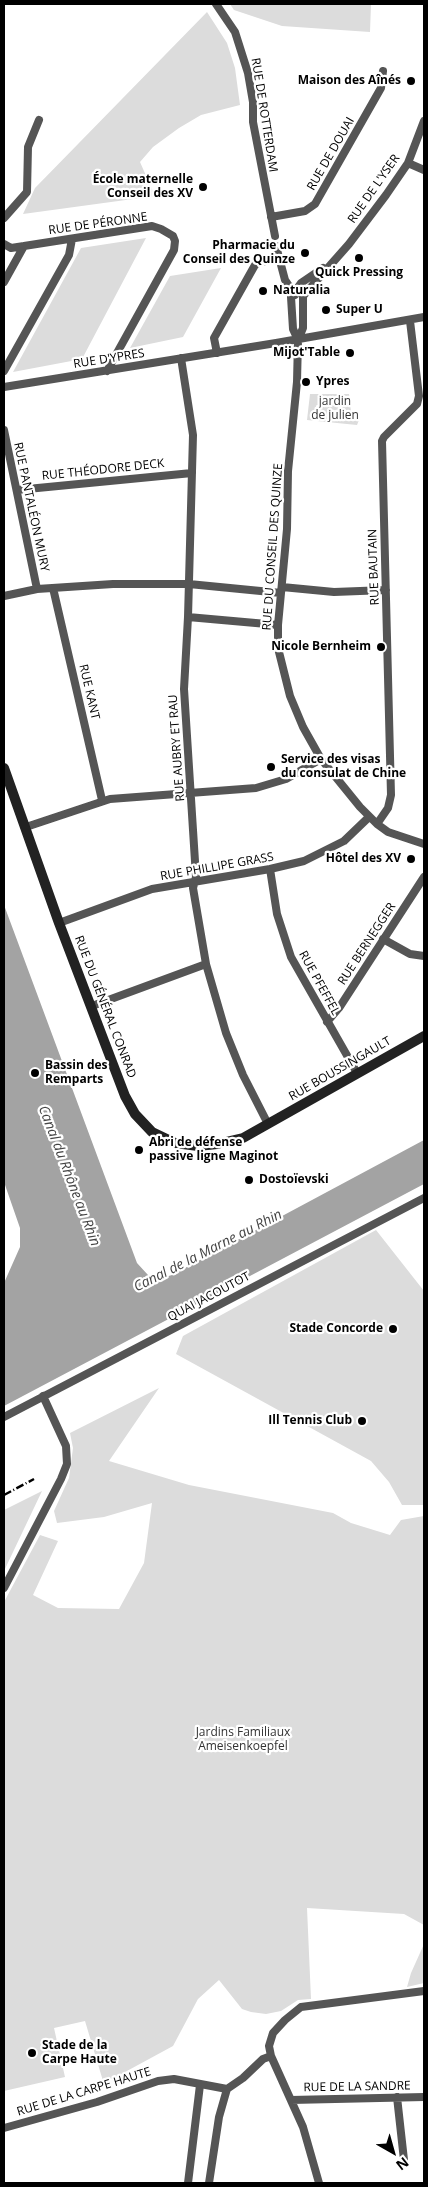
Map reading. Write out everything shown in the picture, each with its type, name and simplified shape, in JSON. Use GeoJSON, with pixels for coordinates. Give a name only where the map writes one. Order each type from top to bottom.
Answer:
{"type":"FeatureCollection","features":[{"type":"Feature","properties":{"kind":"main road","name":"RUE DU GÉNÉRAL CONRAD"},"geometry":{"type":"LineString","coordinates":[[4,768],[59,923],[130,1106],[140,1120],[152,1132],[175,1142],[205,1146],[243,1138],[268,1124]]}},
{"type":"Feature","properties":{"kind":"main road","name":"RUE BOUSSINGAULT"},"geometry":{"type":"LineString","coordinates":[[268,1124],[424,1036]]}},
{"type":"Feature","properties":{"kind":"street","name":"RUE DE ROTTERDAM"},"geometry":{"type":"LineString","coordinates":[[216,4],[235,32],[248,73],[253,102],[252,122],[275,236]]}},
{"type":"Feature","properties":{"kind":"street","name":"RUE DE DOUAI"},"geometry":{"type":"LineString","coordinates":[[271,218],[305,211],[314,204],[381,88],[383,71]]}},
{"type":"Feature","properties":{"kind":"street"},"geometry":{"type":"LineString","coordinates":[[4,218],[27,192],[28,147],[39,120]]}},
{"type":"Feature","properties":{"kind":"street","name":"RUE DE L'YSER"},"geometry":{"type":"LineString","coordinates":[[298,340],[303,328],[303,296],[307,289],[364,224],[408,162],[424,121]]}},
{"type":"Feature","properties":{"kind":"street"},"geometry":{"type":"LineString","coordinates":[[408,162],[424,170]]}},
{"type":"Feature","properties":{"kind":"street","name":"RUE DE PÉRONNE"},"geometry":{"type":"LineString","coordinates":[[4,244],[12,248],[152,226],[161,228],[173,236],[175,241],[174,250],[107,371]]}},
{"type":"Feature","properties":{"kind":"street"},"geometry":{"type":"LineString","coordinates":[[4,371],[69,255],[72,239]]}},
{"type":"Feature","properties":{"kind":"street"},"geometry":{"type":"LineString","coordinates":[[4,282],[24,246]]}},
{"type":"Feature","properties":{"kind":"street"},"geometry":{"type":"LineString","coordinates":[[276,246],[285,280],[302,306]]}},
{"type":"Feature","properties":{"kind":"street"},"geometry":{"type":"LineString","coordinates":[[217,353],[214,338],[254,265],[258,262],[280,258]]}},
{"type":"Feature","properties":{"kind":"street","name":"RUE DE L'YSER"},"geometry":{"type":"LineString","coordinates":[[293,293],[301,283],[331,262]]}},
{"type":"Feature","properties":{"kind":"street"},"geometry":{"type":"LineString","coordinates":[[293,293],[290,301],[293,329],[298,340]]}},
{"type":"Feature","properties":{"kind":"street","name":"RUE D'YPRES"},"geometry":{"type":"LineString","coordinates":[[4,387],[298,340],[424,317]]}},
{"type":"Feature","properties":{"kind":"street","name":"RUE BAUTAIN"},"geometry":{"type":"LineString","coordinates":[[377,824],[388,808],[391,795],[382,441],[384,437],[421,406],[410,321]]}},
{"type":"Feature","properties":{"kind":"street","name":"RUE DU CONSEIL DES QUINZE"},"geometry":{"type":"LineString","coordinates":[[298,340],[297,382],[288,471],[287,529],[278,625],[280,656],[290,696],[303,728],[321,759],[377,824],[388,832],[424,844]]}},
{"type":"Feature","properties":{"kind":"street","name":"RUE AUBRY ET RAU"},"geometry":{"type":"LineString","coordinates":[[181,358],[193,435],[184,689],[196,877],[193,888],[206,964],[226,1033],[243,1075],[268,1124]]}},
{"type":"Feature","properties":{"kind":"street","name":"RUE PANTALÉON MURY"},"geometry":{"type":"LineString","coordinates":[[4,430],[37,589]]}},
{"type":"Feature","properties":{"kind":"street","name":"RUE THÉODORE DECK"},"geometry":{"type":"LineString","coordinates":[[17,490],[192,473]]}},
{"type":"Feature","properties":{"kind":"street"},"geometry":{"type":"LineString","coordinates":[[4,596],[37,589],[113,584],[189,584],[334,592],[386,590]]}},
{"type":"Feature","properties":{"kind":"street","name":"RUE KANT"},"geometry":{"type":"LineString","coordinates":[[53,588],[102,800]]}},
{"type":"Feature","properties":{"kind":"street"},"geometry":{"type":"LineString","coordinates":[[188,616],[278,625]]}},
{"type":"Feature","properties":{"kind":"street"},"geometry":{"type":"LineString","coordinates":[[26,827],[102,800],[256,788],[286,779],[321,759]]}},
{"type":"Feature","properties":{"kind":"street","name":"RUE PHILLIPE GRASS"},"geometry":{"type":"LineString","coordinates":[[59,923],[152,889],[270,869],[304,861],[344,841],[369,817]]}},
{"type":"Feature","properties":{"kind":"street","name":"RUE PFEFFEL"},"geometry":{"type":"LineString","coordinates":[[270,869],[277,914],[291,956],[357,1074]]}},
{"type":"Feature","properties":{"kind":"street","name":"RUE BERNEGGER"},"geometry":{"type":"LineString","coordinates":[[328,1022],[424,877]]}},
{"type":"Feature","properties":{"kind":"street"},"geometry":{"type":"LineString","coordinates":[[383,939],[410,954],[424,956]]}},
{"type":"Feature","properties":{"kind":"street"},"geometry":{"type":"LineString","coordinates":[[92,1006],[206,964]]}},
{"type":"Feature","properties":{"kind":"street","name":"QUAI JACOUTOT"},"geometry":{"type":"LineString","coordinates":[[4,1417],[424,1198]]}},
{"type":"Feature","properties":{"kind":"street"},"geometry":{"type":"LineString","coordinates":[[4,1588],[67,1464],[66,1446],[43,1396]]}},
{"type":"Feature","properties":{"kind":"street"},"geometry":{"type":"LineString","coordinates":[[319,2183],[303,2127],[271,2056],[269,2046],[274,2034],[285,2020],[301,2007],[424,1991]]}},
{"type":"Feature","properties":{"kind":"street"},"geometry":{"type":"LineString","coordinates":[[209,2183],[219,2117],[227,2089],[243,2078],[263,2059],[271,2056]]}},
{"type":"Feature","properties":{"kind":"street","name":"RUE DE LA CARPE HAUTE"},"geometry":{"type":"LineString","coordinates":[[4,2128],[97,2102],[158,2081],[174,2079],[227,2089]]}},
{"type":"Feature","properties":{"kind":"street"},"geometry":{"type":"LineString","coordinates":[[188,2183],[200,2085]]}},
{"type":"Feature","properties":{"kind":"street"},"geometry":{"type":"LineString","coordinates":[[397,2097],[404,2160]]}},
{"type":"Feature","properties":{"kind":"street","name":"RUE DE LA SANDRE"},"geometry":{"type":"LineString","coordinates":[[291,2100],[424,2097]]}},
{"type":"Feature","properties":{"kind":"green space"},"geometry":{"type":"Polygon","coordinates":[[[230,4],[371,4],[370,32],[282,26],[234,10],[230,4]]]}},
{"type":"Feature","properties":{"kind":"green space"},"geometry":{"type":"Polygon","coordinates":[[[207,12],[227,43],[235,68],[240,105],[201,115],[153,147],[140,162],[155,196],[23,214],[35,188],[207,12]]]}},
{"type":"Feature","properties":{"kind":"green space"},"geometry":{"type":"Polygon","coordinates":[[[146,238],[82,359],[13,372],[81,248],[146,238]]]}},
{"type":"Feature","properties":{"kind":"green space"},"geometry":{"type":"Polygon","coordinates":[[[221,268],[183,337],[130,348],[170,276],[221,268]]]}},
{"type":"Feature","properties":{"kind":"green space","name":"jardin de julien"},"geometry":{"type":"Polygon","coordinates":[[[310,394],[349,394],[351,412],[359,420],[357,425],[307,420],[310,394]]]}},
{"type":"Feature","properties":{"kind":"green space","name":"Ill Tennis Club"},"geometry":{"type":"Polygon","coordinates":[[[376,1230],[424,1291],[424,1505],[402,1505],[389,1482],[371,1461],[176,1354],[183,1336],[376,1230]]]}},
{"type":"Feature","properties":{"kind":"green space","name":"Jardins Familiaux Ameisenkoepfel"},"geometry":{"type":"Polygon","coordinates":[[[159,1388],[109,1461],[189,1485],[333,1513],[351,1523],[390,1535],[401,1520],[424,1516],[424,1925],[404,1914],[307,1908],[311,1999],[298,2000],[281,2011],[266,2014],[251,2012],[242,2009],[219,1980],[198,1999],[173,2046],[114,2078],[103,2081],[85,2021],[54,2028],[65,2077],[4,2091],[4,1602],[40,1535],[58,1541],[33,1595],[58,1608],[119,1609],[144,1563],[152,1503],[104,1517],[57,1523],[54,1511],[69,1478],[73,1448],[70,1433],[159,1388]]]}},
{"type":"Feature","properties":{"kind":"green space"},"geometry":{"type":"Polygon","coordinates":[[[42,1491],[4,1571],[4,1510],[42,1491]]]}},
{"type":"Feature","properties":{"kind":"green space"},"geometry":{"type":"Polygon","coordinates":[[[424,1944],[424,1983],[407,1987],[411,1973],[424,1944]]]}},
{"type":"Feature","properties":{"kind":"water","name":"Canal du Rhône au Rhin"},"geometry":{"type":"Polygon","coordinates":[[[4,905],[137,1263],[148,1275],[162,1278],[172,1275],[424,1140],[424,1184],[4,1406],[4,1283],[20,1247],[20,1228],[4,1182],[4,905]]]}},
{"type":"Feature","properties":{"kind":"railway"},"geometry":{"type":"LineString","coordinates":[[4,1495],[34,1479]]}},
{"type":"Feature","properties":{"kind":"place","name":"Maison des Aînés"},"geometry":{"type":"Point","coordinates":[411,81]}},
{"type":"Feature","properties":{"kind":"place","name":"École maternelle Conseil des XV"},"geometry":{"type":"Point","coordinates":[203,187]}},
{"type":"Feature","properties":{"kind":"place","name":"Pharmacie du Conseil des Quinze"},"geometry":{"type":"Point","coordinates":[305,253]}},
{"type":"Feature","properties":{"kind":"place","name":"Quick Pressing"},"geometry":{"type":"Point","coordinates":[359,258]}},
{"type":"Feature","properties":{"kind":"place","name":"Naturalia"},"geometry":{"type":"Point","coordinates":[263,291]}},
{"type":"Feature","properties":{"kind":"place","name":"Super U"},"geometry":{"type":"Point","coordinates":[326,310]}},
{"type":"Feature","properties":{"kind":"place","name":"Mijot'Table"},"geometry":{"type":"Point","coordinates":[350,353]}},
{"type":"Feature","properties":{"kind":"place","name":"Ypres"},"geometry":{"type":"Point","coordinates":[306,382]}},
{"type":"Feature","properties":{"kind":"place","name":"Nicole Bernheim"},"geometry":{"type":"Point","coordinates":[381,647]}},
{"type":"Feature","properties":{"kind":"place","name":"Service des visas du consulat de Chine"},"geometry":{"type":"Point","coordinates":[271,767]}},
{"type":"Feature","properties":{"kind":"place","name":"Hôtel des XV"},"geometry":{"type":"Point","coordinates":[411,859]}},
{"type":"Feature","properties":{"kind":"place","name":"Bassin des Remparts"},"geometry":{"type":"Point","coordinates":[35,1073]}},
{"type":"Feature","properties":{"kind":"place","name":"Abri de défense passive ligne Maginot"},"geometry":{"type":"Point","coordinates":[139,1150]}},
{"type":"Feature","properties":{"kind":"place","name":"Dostoïevski"},"geometry":{"type":"Point","coordinates":[249,1180]}},
{"type":"Feature","properties":{"kind":"place","name":"Stade Concorde"},"geometry":{"type":"Point","coordinates":[393,1329]}},
{"type":"Feature","properties":{"kind":"place","name":"Ill Tennis Club"},"geometry":{"type":"Point","coordinates":[362,1421]}},
{"type":"Feature","properties":{"kind":"place","name":"Stade de la Carpe Haute"},"geometry":{"type":"Point","coordinates":[32,2053]}},
{"type":"Feature","properties":{"kind":"water label","name":"Canal de la Marne au Rhin"},"geometry":{"type":"Point","coordinates":[208,1251]}}]}
